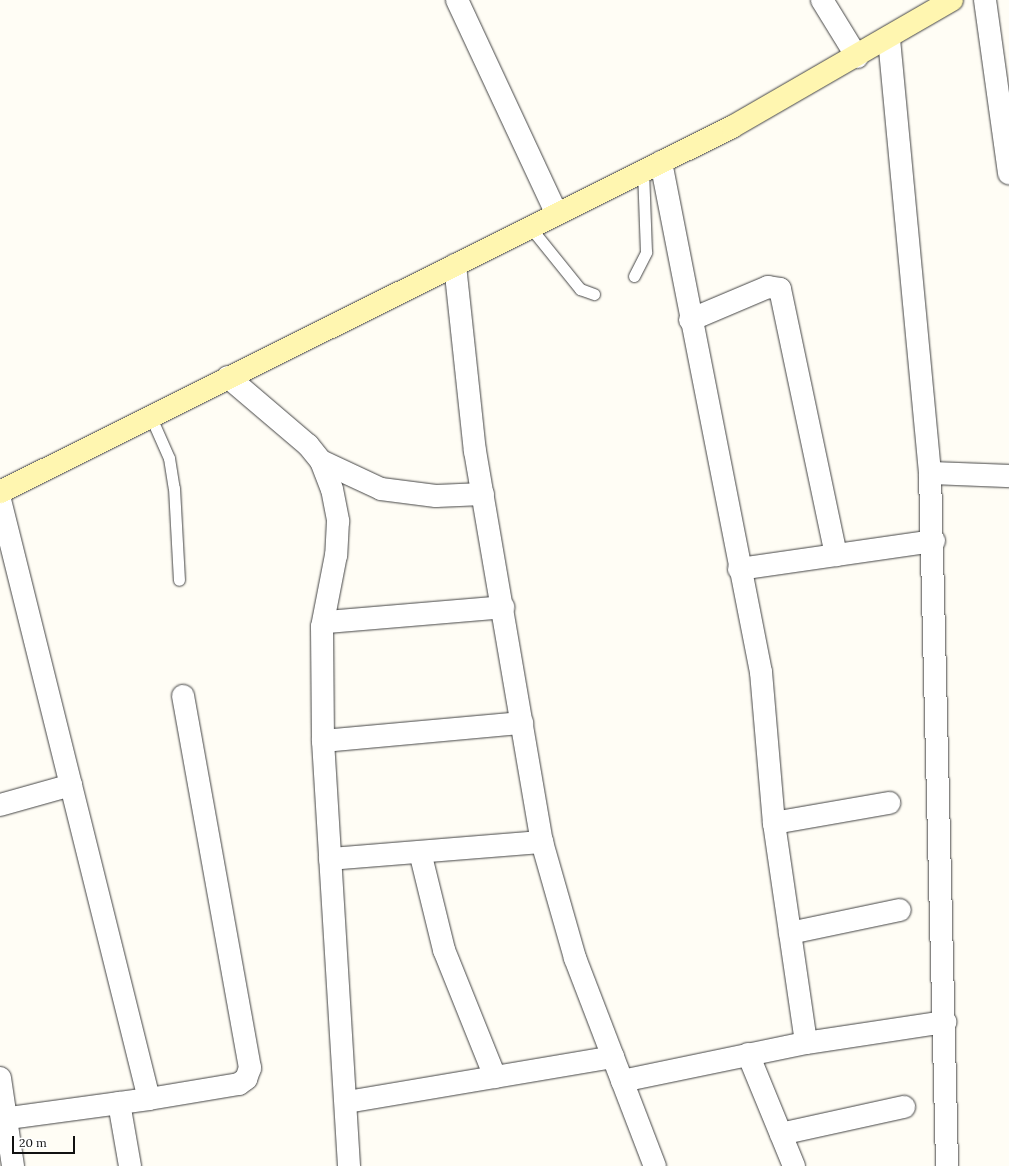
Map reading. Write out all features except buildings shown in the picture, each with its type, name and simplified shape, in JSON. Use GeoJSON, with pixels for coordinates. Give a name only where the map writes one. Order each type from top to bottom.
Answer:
{"type":"FeatureCollection","features":[{"type":"Feature","properties":{"kind":"main road"},"geometry":{"type":"LineString","coordinates":[[0,492],[150,415],[732,127],[890,39],[952,0]]}},
{"type":"Feature","properties":{"kind":"street"},"geometry":{"type":"LineString","coordinates":[[457,0],[557,214]]}},
{"type":"Feature","properties":{"kind":"street"},"geometry":{"type":"LineString","coordinates":[[822,0],[857,57]]}},
{"type":"Feature","properties":{"kind":"street"},"geometry":{"type":"LineString","coordinates":[[985,0],[1009,174]]}},
{"type":"Feature","properties":{"kind":"street"},"geometry":{"type":"LineString","coordinates":[[890,39],[930,473],[934,541],[947,1166]]}},
{"type":"Feature","properties":{"kind":"street"},"geometry":{"type":"LineString","coordinates":[[652,167],[690,320],[739,569],[761,672],[774,823],[806,1043]]}},
{"type":"Feature","properties":{"kind":"street"},"geometry":{"type":"LineString","coordinates":[[455,265],[463,360],[483,494],[542,842],[575,958],[655,1166]]}},
{"type":"Feature","properties":{"kind":"street"},"geometry":{"type":"LineString","coordinates":[[690,320],[768,287],[780,289],[836,555]]}},
{"type":"Feature","properties":{"kind":"street"},"geometry":{"type":"LineString","coordinates":[[228,377],[308,445],[321,461],[332,489],[338,521],[336,555],[322,627],[323,741],[347,1102],[349,1166]]}},
{"type":"Feature","properties":{"kind":"street"},"geometry":{"type":"LineString","coordinates":[[321,461],[380,489],[429,495],[483,494]]}},
{"type":"Feature","properties":{"kind":"street"},"geometry":{"type":"LineString","coordinates":[[930,473],[1009,476]]}},
{"type":"Feature","properties":{"kind":"street"},"geometry":{"type":"LineString","coordinates":[[0,500],[149,1099]]}},
{"type":"Feature","properties":{"kind":"street"},"geometry":{"type":"LineString","coordinates":[[739,569],[934,541]]}},
{"type":"Feature","properties":{"kind":"street"},"geometry":{"type":"LineString","coordinates":[[322,627],[326,622],[503,607]]}},
{"type":"Feature","properties":{"kind":"street"},"geometry":{"type":"LineString","coordinates":[[8,1118],[149,1099],[239,1084],[246,1079],[250,1068],[183,696]]}},
{"type":"Feature","properties":{"kind":"street"},"geometry":{"type":"LineString","coordinates":[[323,741],[522,723]]}},
{"type":"Feature","properties":{"kind":"street"},"geometry":{"type":"LineString","coordinates":[[0,805],[71,785]]}},
{"type":"Feature","properties":{"kind":"street"},"geometry":{"type":"LineString","coordinates":[[774,823],[888,802]]}},
{"type":"Feature","properties":{"kind":"street"},"geometry":{"type":"LineString","coordinates":[[330,859],[542,842]]}},
{"type":"Feature","properties":{"kind":"street"},"geometry":{"type":"LineString","coordinates":[[420,852],[444,950],[494,1077]]}},
{"type":"Feature","properties":{"kind":"street"},"geometry":{"type":"LineString","coordinates":[[790,933],[900,910]]}},
{"type":"Feature","properties":{"kind":"street"},"geometry":{"type":"LineString","coordinates":[[622,1081],[806,1043],[945,1022]]}},
{"type":"Feature","properties":{"kind":"street"},"geometry":{"type":"LineString","coordinates":[[748,1054],[794,1166]]}},
{"type":"Feature","properties":{"kind":"street"},"geometry":{"type":"LineString","coordinates":[[347,1102],[613,1057]]}},
{"type":"Feature","properties":{"kind":"street"},"geometry":{"type":"LineString","coordinates":[[1,1087],[8,1118],[13,1166]]}},
{"type":"Feature","properties":{"kind":"street"},"geometry":{"type":"LineString","coordinates":[[119,1103],[130,1166]]}},
{"type":"Feature","properties":{"kind":"street"},"geometry":{"type":"LineString","coordinates":[[781,1134],[904,1107]]}},
{"type":"Feature","properties":{"kind":"lane"},"geometry":{"type":"LineString","coordinates":[[634,276],[646,252],[652,167]]}},
{"type":"Feature","properties":{"kind":"lane"},"geometry":{"type":"LineString","coordinates":[[530,227],[580,289],[594,294]]}},
{"type":"Feature","properties":{"kind":"lane"},"geometry":{"type":"LineString","coordinates":[[150,415],[167,452],[173,481],[179,580]]}}]}
